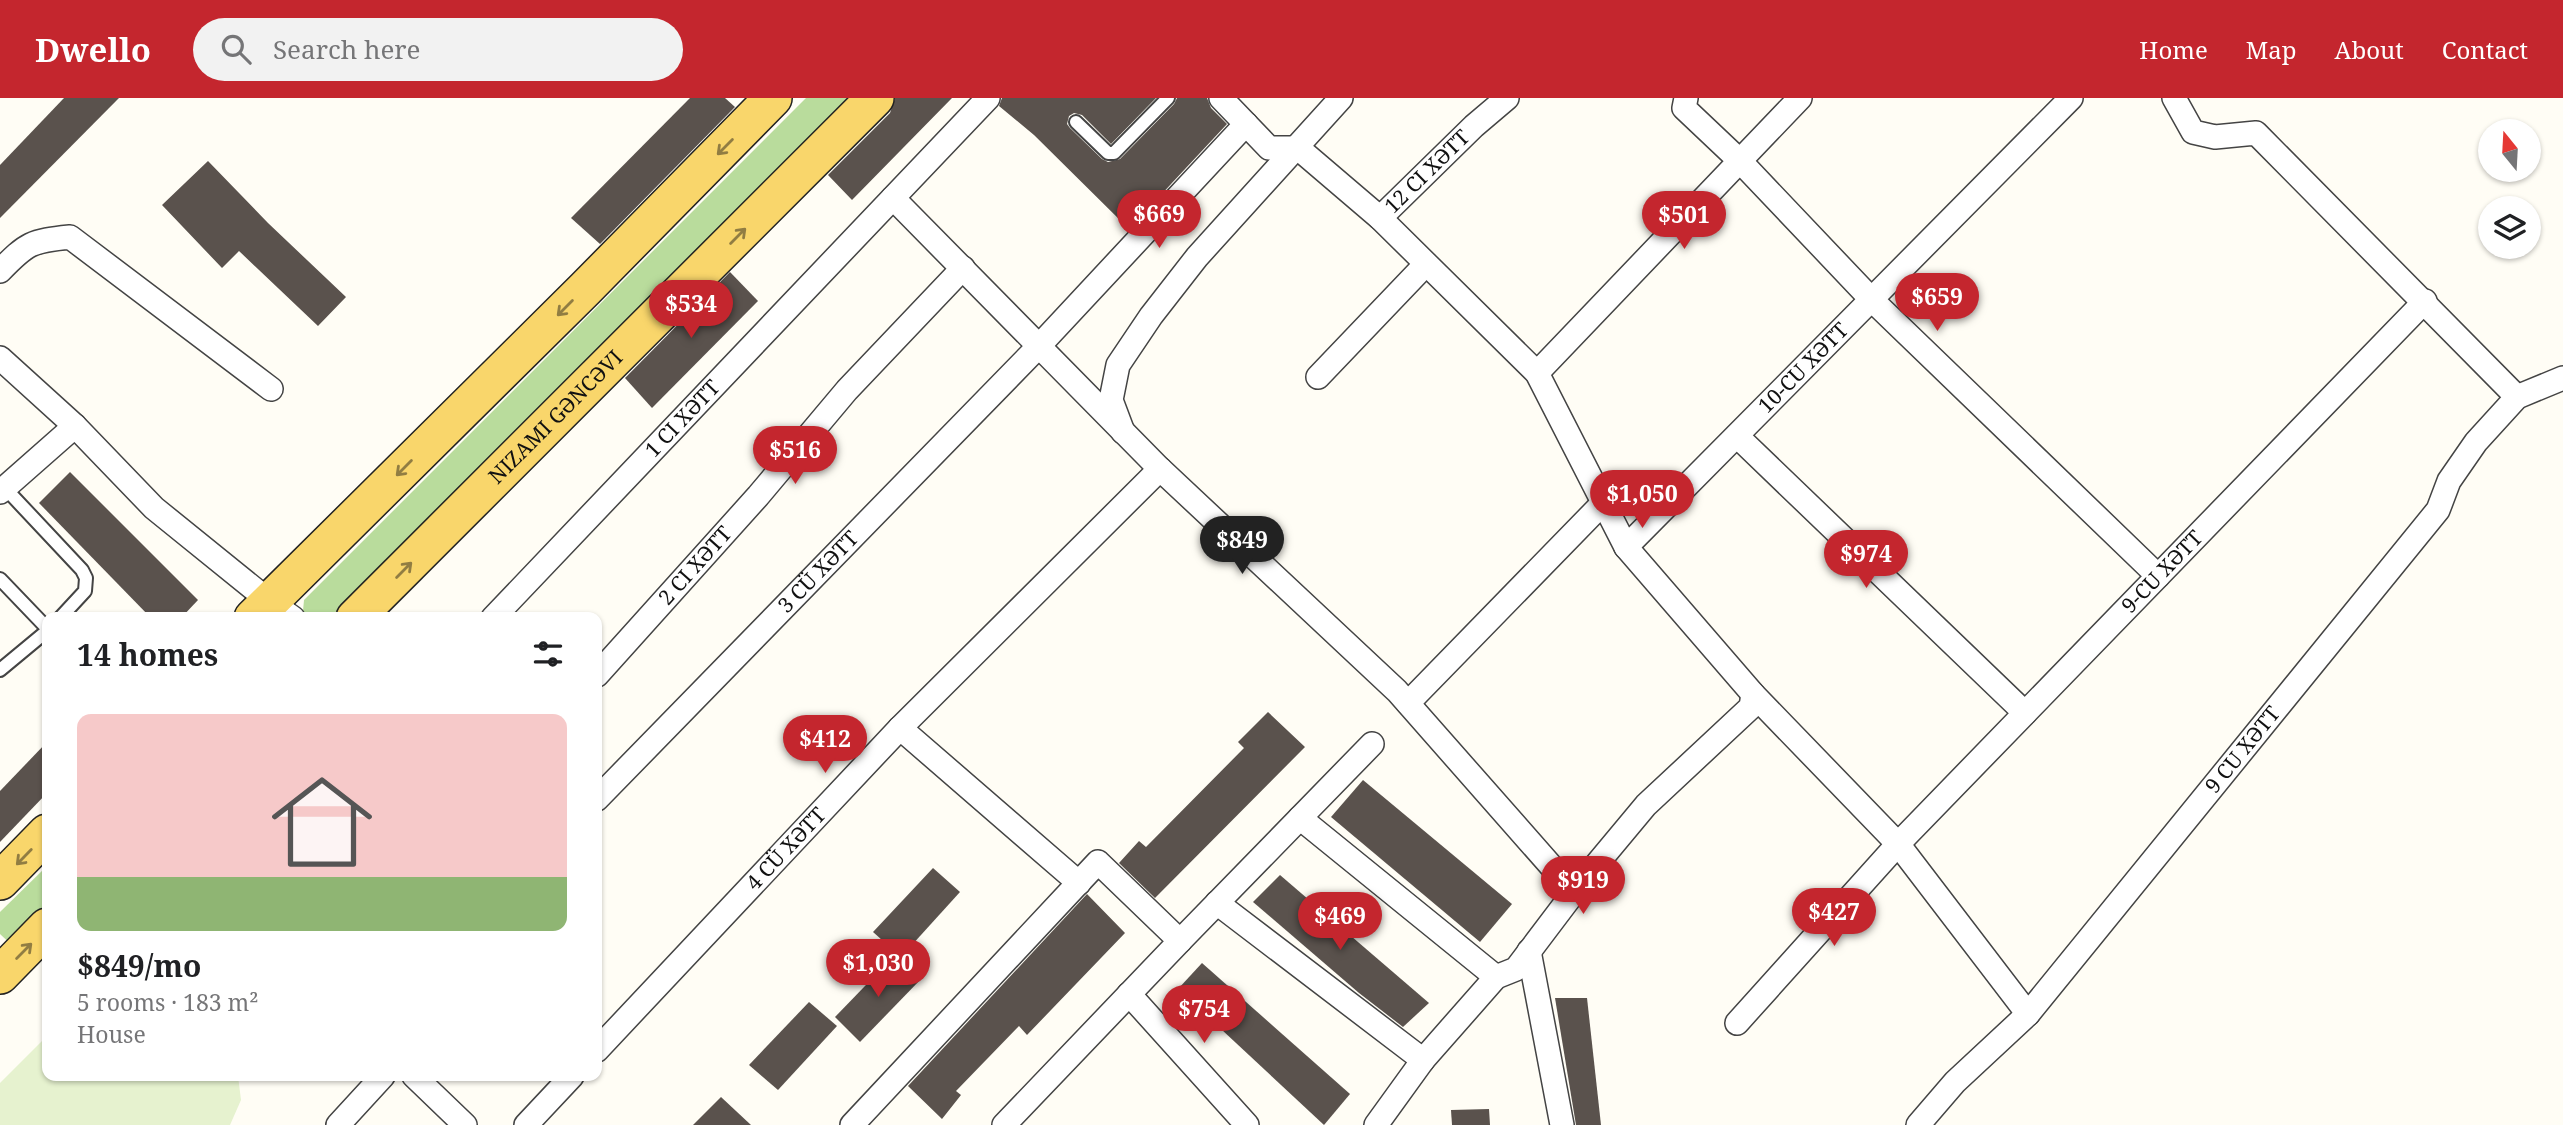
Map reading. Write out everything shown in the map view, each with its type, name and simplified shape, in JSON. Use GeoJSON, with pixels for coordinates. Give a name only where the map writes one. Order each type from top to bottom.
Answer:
{"type":"FeatureCollection","features":[{"type":"Feature","properties":{"kind":"main road"},"geometry":{"type":"LineString","coordinates":[[272,612],[773,98]]}},
{"type":"Feature","properties":{"kind":"main road","name":"NIZAMI GƏNCƏVI"},"geometry":{"type":"LineString","coordinates":[[361,612],[875,98]]}},
{"type":"Feature","properties":{"kind":"main road"},"geometry":{"type":"LineString","coordinates":[[0,881],[42,838]]}},
{"type":"Feature","properties":{"kind":"main road"},"geometry":{"type":"LineString","coordinates":[[0,975],[42,932]]}},
{"type":"Feature","properties":{"kind":"street","name":"1 CI XƏTT"},"geometry":{"type":"LineString","coordinates":[[499,612],[988,98]]}},
{"type":"Feature","properties":{"kind":"street"},"geometry":{"type":"LineString","coordinates":[[1220,98],[1269,148],[1298,148],[1380,218],[1537,373],[1626,547],[1753,694],[1898,844],[2028,1014]]}},
{"type":"Feature","properties":{"kind":"street"},"geometry":{"type":"LineString","coordinates":[[1123,432],[1111,400],[1118,365],[1197,257],[1341,98]]}},
{"type":"Feature","properties":{"kind":"street","name":"12 CI XƏTT"},"geometry":{"type":"LineString","coordinates":[[1380,218],[1474,126],[1507,98]]}},
{"type":"Feature","properties":{"kind":"street"},"geometry":{"type":"LineString","coordinates":[[1685,98],[1684,108],[1740,161],[1872,300],[2158,576]]}},
{"type":"Feature","properties":{"kind":"street"},"geometry":{"type":"LineString","coordinates":[[1537,373],[1800,98]]}},
{"type":"Feature","properties":{"kind":"street","name":"10-CU XƏTT"},"geometry":{"type":"LineString","coordinates":[[1626,547],[2071,98]]}},
{"type":"Feature","properties":{"kind":"street"},"geometry":{"type":"LineString","coordinates":[[2174,98],[2193,132],[2215,138],[2256,132],[2517,397]]}},
{"type":"Feature","properties":{"kind":"street","name":"3 CÜ XƏTT"},"geometry":{"type":"LineString","coordinates":[[602,794],[1039,346],[1246,124]]}},
{"type":"Feature","properties":{"kind":"street"},"geometry":{"type":"LineString","coordinates":[[893,198],[1160,470],[1408,703],[1574,892]]}},
{"type":"Feature","properties":{"kind":"street"},"geometry":{"type":"LineString","coordinates":[[0,271],[22,248],[37,240],[71,237],[271,389]]}},
{"type":"Feature","properties":{"kind":"street"},"geometry":{"type":"LineString","coordinates":[[1318,377],[1426,264]]}},
{"type":"Feature","properties":{"kind":"street","name":"2 CI XƏTT"},"geometry":{"type":"LineString","coordinates":[[602,669],[758,496],[847,390],[963,268]]}},
{"type":"Feature","properties":{"kind":"street","name":"9-CU XƏTT"},"geometry":{"type":"LineString","coordinates":[[1737,1023],[1898,844],[2425,301]]}},
{"type":"Feature","properties":{"kind":"street"},"geometry":{"type":"LineString","coordinates":[[0,358],[75,426],[154,508],[272,612]]}},
{"type":"Feature","properties":{"kind":"street","name":"9 CU XƏTT"},"geometry":{"type":"LineString","coordinates":[[1918,1125],[1955,1082],[2028,1014],[2438,510],[2449,481],[2476,442],[2517,397],[2563,378]]}},
{"type":"Feature","properties":{"kind":"street"},"geometry":{"type":"LineString","coordinates":[[2,490],[75,426]]}},
{"type":"Feature","properties":{"kind":"street"},"geometry":{"type":"LineString","coordinates":[[1737,436],[2025,713]]}},
{"type":"Feature","properties":{"kind":"street","name":"4 CÜ XƏTT"},"geometry":{"type":"LineString","coordinates":[[602,1044],[900,728],[1160,470]]}},
{"type":"Feature","properties":{"kind":"street"},"geometry":{"type":"LineString","coordinates":[[1408,703],[1603,503]]}},
{"type":"Feature","properties":{"kind":"street"},"geometry":{"type":"LineString","coordinates":[[1376,1125],[1423,1060],[1496,977],[1516,969],[1574,892],[1646,805],[1751,708],[1753,694]]}},
{"type":"Feature","properties":{"kind":"street"},"geometry":{"type":"LineString","coordinates":[[900,728],[1079,883]]}},
{"type":"Feature","properties":{"kind":"street"},"geometry":{"type":"LineString","coordinates":[[1004,1125],[1372,744]]}},
{"type":"Feature","properties":{"kind":"street"},"geometry":{"type":"LineString","coordinates":[[1300,818],[1496,977]]}},
{"type":"Feature","properties":{"kind":"street"},"geometry":{"type":"LineString","coordinates":[[852,1125],[1098,862],[1180,941]]}},
{"type":"Feature","properties":{"kind":"street"},"geometry":{"type":"LineString","coordinates":[[1217,903],[1423,1060]]}},
{"type":"Feature","properties":{"kind":"street"},"geometry":{"type":"LineString","coordinates":[[1529,951],[1562,1125]]}},
{"type":"Feature","properties":{"kind":"street"},"geometry":{"type":"LineString","coordinates":[[1129,994],[1247,1125]]}},
{"type":"Feature","properties":{"kind":"street"},"geometry":{"type":"LineString","coordinates":[[338,1125],[378,1081]]}},
{"type":"Feature","properties":{"kind":"street"},"geometry":{"type":"LineString","coordinates":[[419,1081],[465,1125]]}},
{"type":"Feature","properties":{"kind":"street"},"geometry":{"type":"LineString","coordinates":[[526,1125],[567,1081]]}},
{"type":"Feature","properties":{"kind":"lane"},"geometry":{"type":"LineString","coordinates":[[1076,122],[1108,153],[1114,153],[1167,98]]}},
{"type":"Feature","properties":{"kind":"lane"},"geometry":{"type":"LineString","coordinates":[[2,490],[82,570],[86,578],[85,591],[66,612]]}},
{"type":"Feature","properties":{"kind":"lane"},"geometry":{"type":"LineString","coordinates":[[0,579],[42,624]]}},
{"type":"Feature","properties":{"kind":"lane"},"geometry":{"type":"LineString","coordinates":[[0,670],[42,633]]}},
{"type":"Feature","properties":{"kind":"green space"},"geometry":{"type":"Polygon","coordinates":[[[806,98],[858,98],[346,612],[304,612],[304,600],[806,98]]]}},
{"type":"Feature","properties":{"kind":"green space"},"geometry":{"type":"Polygon","coordinates":[[[42,871],[42,921],[16,949],[0,934],[0,912],[42,871]]]}},
{"type":"Feature","properties":{"kind":"green space"},"geometry":{"type":"Polygon","coordinates":[[[42,1041],[42,1081],[239,1081],[241,1100],[230,1125],[0,1125],[0,1083],[42,1041]]]}},
{"type":"Feature","properties":{"kind":"building"},"geometry":{"type":"Polygon","coordinates":[[[64,98],[119,98],[0,218],[0,165],[64,98]]]}},
{"type":"Feature","properties":{"kind":"building"},"geometry":{"type":"Polygon","coordinates":[[[690,98],[725,98],[735,107],[600,244],[571,218],[690,98]]]}},
{"type":"Feature","properties":{"kind":"building"},"geometry":{"type":"Polygon","coordinates":[[[895,98],[952,98],[852,200],[828,175],[890,113],[895,98]]]}},
{"type":"Feature","properties":{"kind":"building"},"geometry":{"type":"Polygon","coordinates":[[[1002,98],[1156,98],[1111,144],[1082,115],[1074,113],[1069,116],[1067,124],[1070,128],[1108,162],[1120,159],[1177,98],[1207,98],[1211,108],[1227,124],[1129,229],[1034,135],[999,106],[1002,98]]]}},
{"type":"Feature","properties":{"kind":"building"},"geometry":{"type":"Polygon","coordinates":[[[208,161],[346,297],[318,326],[239,251],[222,268],[162,205],[208,161]]]}},
{"type":"Feature","properties":{"kind":"building"},"geometry":{"type":"Polygon","coordinates":[[[730,272],[758,301],[652,408],[625,378],[730,272]]]}},
{"type":"Feature","properties":{"kind":"building"},"geometry":{"type":"Polygon","coordinates":[[[70,472],[198,600],[187,612],[145,612],[39,503],[70,472]]]}},
{"type":"Feature","properties":{"kind":"building"},"geometry":{"type":"Polygon","coordinates":[[[1268,712],[1305,747],[1155,898],[1119,863],[1139,841],[1146,847],[1244,748],[1238,742],[1268,712]]]}},
{"type":"Feature","properties":{"kind":"building"},"geometry":{"type":"Polygon","coordinates":[[[42,747],[42,798],[0,842],[0,791],[42,747]]]}},
{"type":"Feature","properties":{"kind":"building"},"geometry":{"type":"Polygon","coordinates":[[[1363,780],[1512,904],[1480,942],[1331,817],[1363,780]]]}},
{"type":"Feature","properties":{"kind":"building"},"geometry":{"type":"Polygon","coordinates":[[[933,868],[960,892],[901,957],[873,932],[933,868]]]}},
{"type":"Feature","properties":{"kind":"building"},"geometry":{"type":"Polygon","coordinates":[[[1280,875],[1429,1003],[1403,1027],[1253,902],[1280,875]]]}},
{"type":"Feature","properties":{"kind":"building"},"geometry":{"type":"Polygon","coordinates":[[[1087,894],[1125,933],[1027,1035],[1019,1026],[956,1091],[961,1095],[942,1119],[908,1086],[1087,894]]]}},
{"type":"Feature","properties":{"kind":"building"},"geometry":{"type":"Polygon","coordinates":[[[894,956],[921,979],[860,1042],[835,1017],[894,956]]]}},
{"type":"Feature","properties":{"kind":"building"},"geometry":{"type":"Polygon","coordinates":[[[1202,963],[1350,1094],[1324,1125],[1178,989],[1202,963]]]}},
{"type":"Feature","properties":{"kind":"building"},"geometry":{"type":"Polygon","coordinates":[[[1555,998],[1587,998],[1601,1125],[1576,1125],[1555,998]]]}},
{"type":"Feature","properties":{"kind":"building"},"geometry":{"type":"Polygon","coordinates":[[[809,1002],[837,1026],[778,1090],[749,1065],[809,1002]]]}},
{"type":"Feature","properties":{"kind":"building"},"geometry":{"type":"Polygon","coordinates":[[[721,1097],[751,1125],[693,1125],[721,1097]]]}},
{"type":"Feature","properties":{"kind":"building"},"geometry":{"type":"Polygon","coordinates":[[[1489,1109],[1490,1125],[1452,1125],[1451,1110],[1489,1109]]]}}]}
